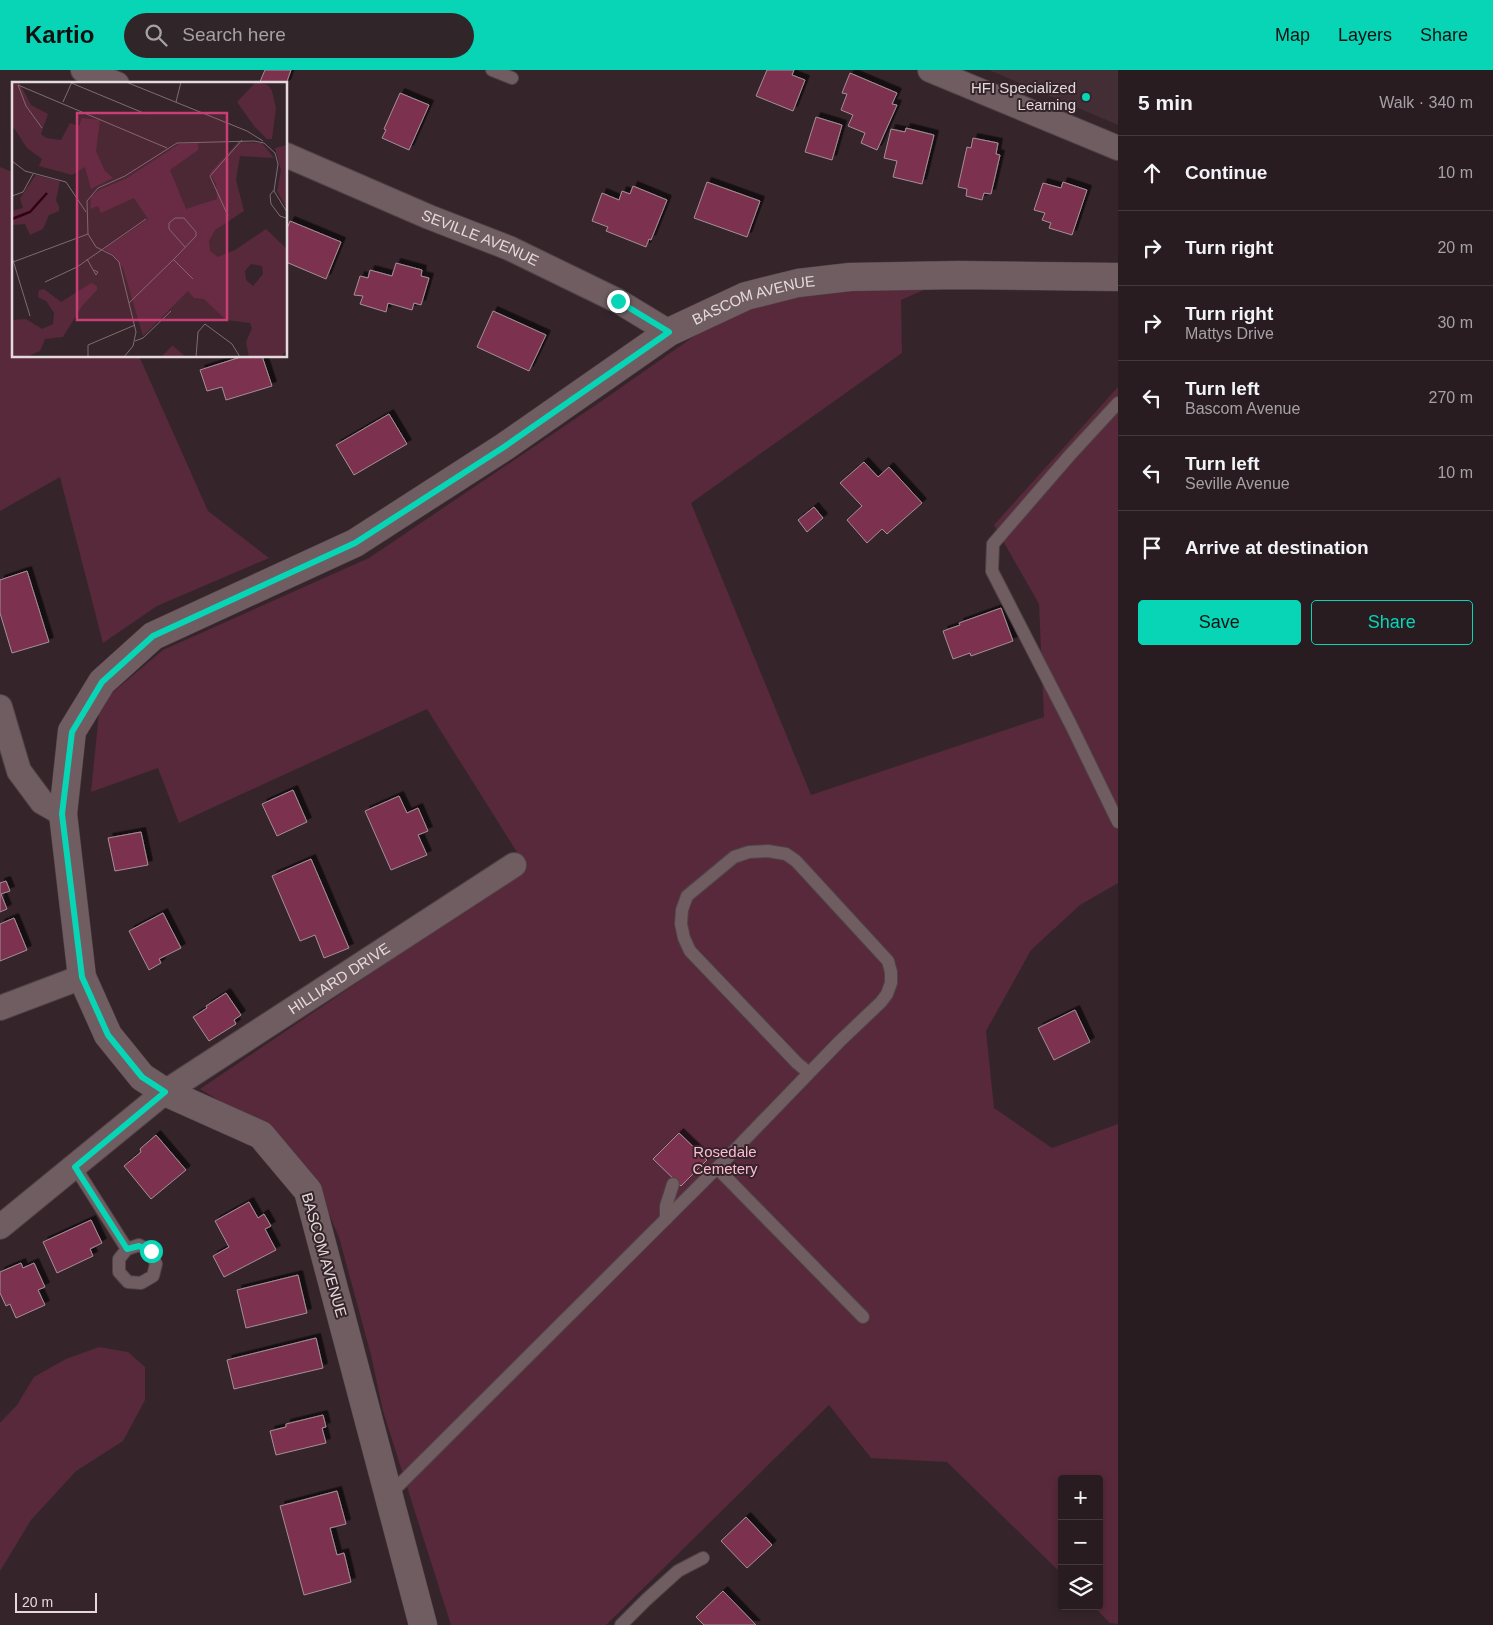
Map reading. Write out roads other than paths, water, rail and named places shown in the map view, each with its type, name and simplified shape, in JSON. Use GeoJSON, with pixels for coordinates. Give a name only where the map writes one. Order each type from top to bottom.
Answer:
{"type":"FeatureCollection","features":[{"type":"Feature","properties":{"kind":"street"},"geometry":{"type":"LineString","coordinates":[[83,70],[112,82]]}},
{"type":"Feature","properties":{"kind":"street"},"geometry":{"type":"LineString","coordinates":[[930,70],[1118,148]]}},
{"type":"Feature","properties":{"kind":"street","name":"SEVILLE AVENUE"},"geometry":{"type":"LineString","coordinates":[[288,156],[429,217],[509,248],[618,301],[669,332]]}},
{"type":"Feature","properties":{"kind":"street","name":"BASCOM AVENUE"},"geometry":{"type":"LineString","coordinates":[[423,1625],[308,1191],[261,1135],[165,1092],[142,1077],[108,1035],[82,977],[62,814],[72,732],[102,682],[153,636],[355,543],[504,447],[669,332],[746,296],[798,283],[850,277],[958,275],[1118,277]]}},
{"type":"Feature","properties":{"kind":"street"},"geometry":{"type":"LineString","coordinates":[[0,707],[18,771],[42,802],[62,814]]}},
{"type":"Feature","properties":{"kind":"street","name":"HILLIARD DRIVE"},"geometry":{"type":"LineString","coordinates":[[0,1228],[165,1092],[514,864]]}},
{"type":"Feature","properties":{"kind":"street"},"geometry":{"type":"LineString","coordinates":[[0,1008],[82,977]]}},
{"type":"Feature","properties":{"kind":"lane"},"geometry":{"type":"LineString","coordinates":[[492,70],[512,78]]}},
{"type":"Feature","properties":{"kind":"lane"},"geometry":{"type":"LineString","coordinates":[[1118,404],[1070,455],[992,544],[991,556],[992,571],[1071,725],[1118,822]]}},
{"type":"Feature","properties":{"kind":"lane"},"geometry":{"type":"LineString","coordinates":[[388,1496],[717,1168],[887,994],[891,983],[888,961],[879,949],[791,858],[786,854],[768,851],[749,852],[734,857],[687,896],[682,910],[681,924],[684,938],[690,951],[797,1064],[809,1073]]}},
{"type":"Feature","properties":{"kind":"lane"},"geometry":{"type":"LineString","coordinates":[[75,1167],[127,1249]]}},
{"type":"Feature","properties":{"kind":"lane"},"geometry":{"type":"LineString","coordinates":[[717,1168],[863,1317]]}},
{"type":"Feature","properties":{"kind":"lane"},"geometry":{"type":"LineString","coordinates":[[666,1219],[666,1206],[673,1184]]}},
{"type":"Feature","properties":{"kind":"lane"},"geometry":{"type":"LineString","coordinates":[[621,1625],[678,1571],[704,1558]]}},
{"type":"Feature","properties":{"kind":"place","name":"HFI Specialized Learning"},"geometry":{"type":"Point","coordinates":[1086,97]}},
{"type":"Feature","properties":{"kind":"park label","name":"Rosedale Cemetery"},"geometry":{"type":"Point","coordinates":[725,1160]}}]}
